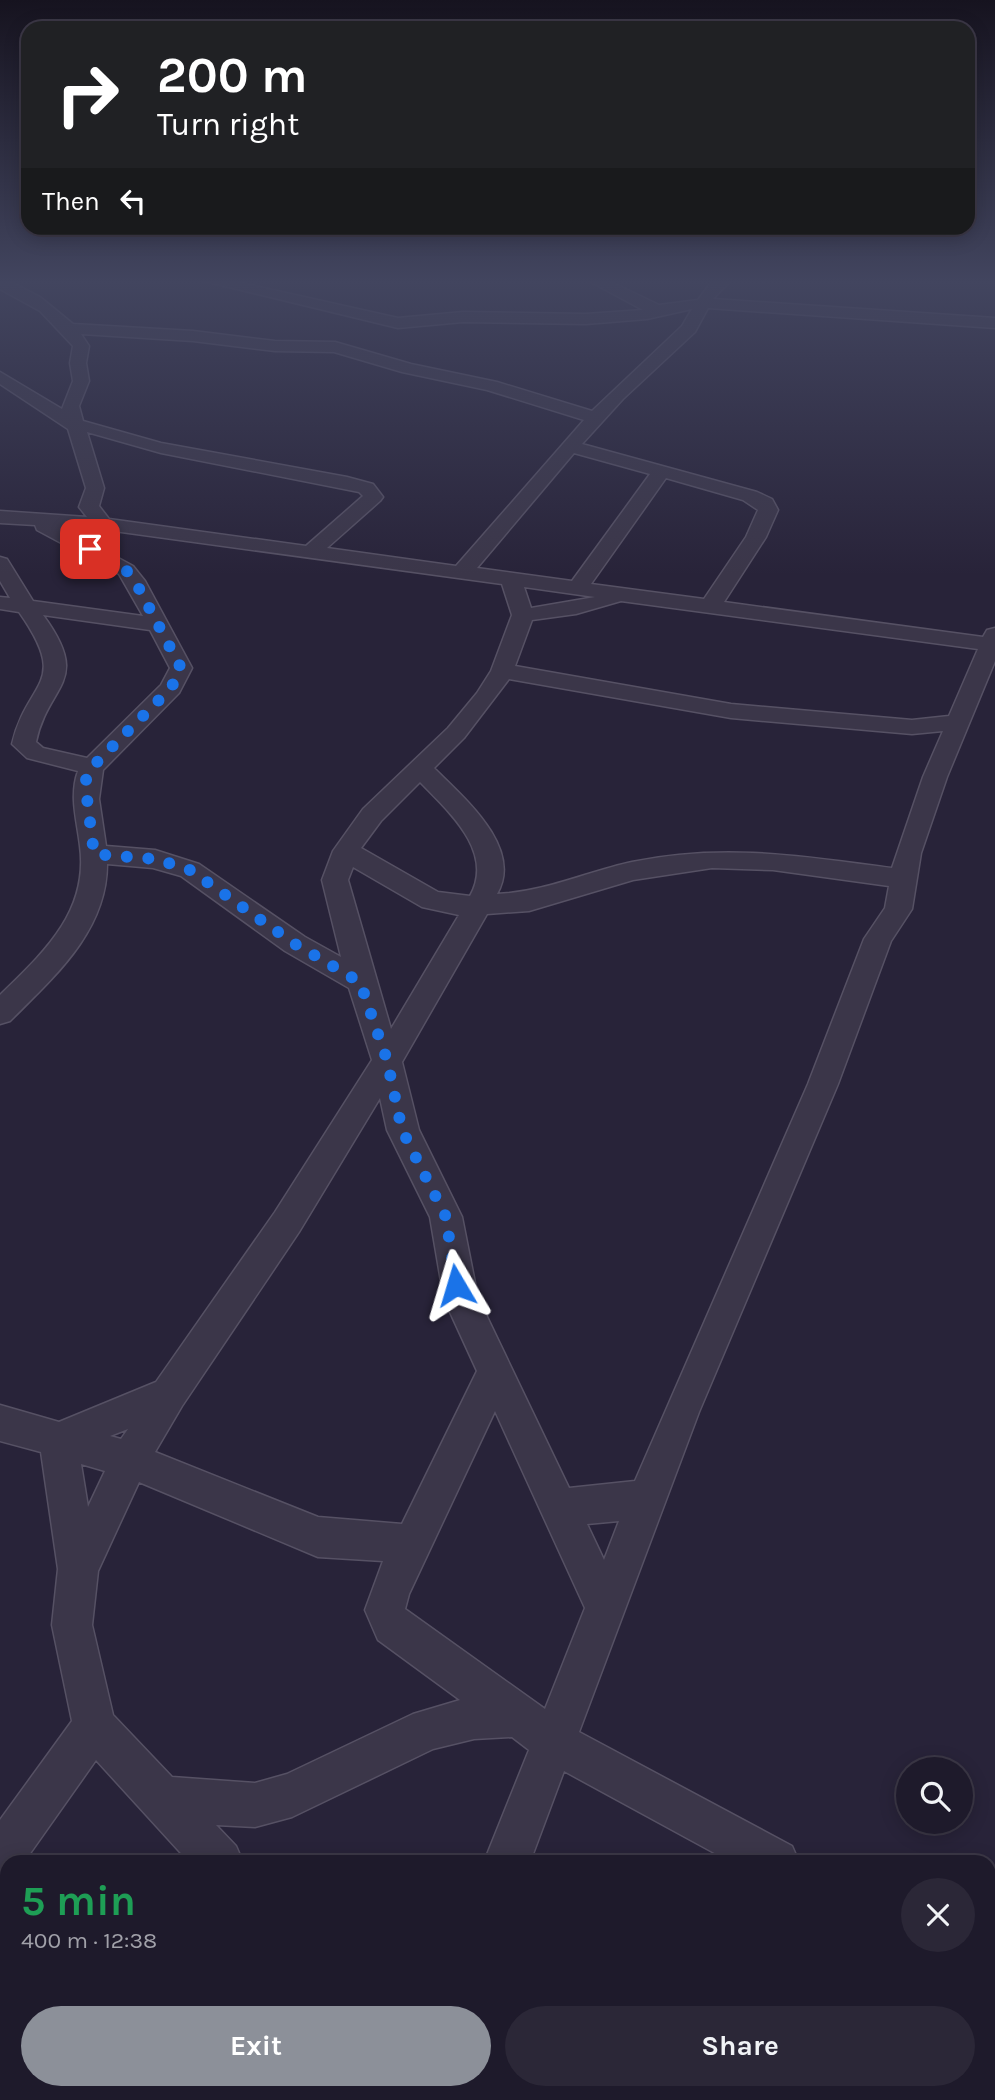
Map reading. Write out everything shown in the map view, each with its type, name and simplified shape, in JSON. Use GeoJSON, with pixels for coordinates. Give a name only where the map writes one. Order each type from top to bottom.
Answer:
{"type":"FeatureCollection","features":[{"type":"Feature","properties":{"kind":"street"},"geometry":{"type":"LineString","coordinates":[[3,379],[73,424],[119,433],[158,447],[234,459],[366,488],[373,496],[310,553]]}},
{"type":"Feature","properties":{"kind":"street"},"geometry":{"type":"LineString","coordinates":[[81,379],[70,406],[73,424],[95,488],[89,507],[103,524],[109,560]]}},
{"type":"Feature","properties":{"kind":"street"},"geometry":{"type":"LineString","coordinates":[[462,379],[596,418]]}},
{"type":"Feature","properties":{"kind":"street"},"geometry":{"type":"LineString","coordinates":[[460,574],[497,536],[540,479],[596,418],[637,379]]}},
{"type":"Feature","properties":{"kind":"street"},"geometry":{"type":"LineString","coordinates":[[571,446],[750,496],[765,503],[768,510],[757,537],[709,608]]}},
{"type":"Feature","properties":{"kind":"street"},"geometry":{"type":"LineString","coordinates":[[577,589],[661,472]]}},
{"type":"Feature","properties":{"kind":"street"},"geometry":{"type":"LineString","coordinates":[[0,517],[34,522],[103,524],[709,608],[994,641],[957,722],[908,853],[898,909],[878,939],[823,1084],[681,1412],[607,1610],[510,1855]]}},
{"type":"Feature","properties":{"kind":"street"},"geometry":{"type":"LineString","coordinates":[[0,1013],[80,926],[89,905],[94,854],[85,782],[92,767],[171,688],[179,677],[181,668],[135,581],[109,560],[34,522]]}},
{"type":"Feature","properties":{"kind":"street"},"geometry":{"type":"LineString","coordinates":[[0,563],[26,607],[47,632],[56,653],[50,690],[26,730],[24,744],[35,752],[92,767]]}},
{"type":"Feature","properties":{"kind":"street"},"geometry":{"type":"LineString","coordinates":[[511,580],[523,615],[502,671],[488,696],[456,733],[418,767],[372,815],[346,851],[335,880],[360,982],[387,1060],[409,1146],[446,1217],[461,1299],[607,1610]]}},
{"type":"Feature","properties":{"kind":"street"},"geometry":{"type":"LineString","coordinates":[[523,615],[576,608],[623,596]]}},
{"type":"Feature","properties":{"kind":"street"},"geometry":{"type":"LineString","coordinates":[[0,603],[158,625]]}},
{"type":"Feature","properties":{"kind":"street"},"geometry":{"type":"LineString","coordinates":[[502,671],[732,711],[912,727],[957,722]]}},
{"type":"Feature","properties":{"kind":"street"},"geometry":{"type":"LineString","coordinates":[[78,1569],[130,1460],[169,1394],[287,1222],[387,1060],[490,884],[494,871],[491,860],[464,814],[418,767]]}},
{"type":"Feature","properties":{"kind":"street"},"geometry":{"type":"LineString","coordinates":[[346,851],[431,900],[475,906],[529,902],[632,871],[712,859],[773,861],[903,879]]}},
{"type":"Feature","properties":{"kind":"street"},"geometry":{"type":"LineString","coordinates":[[94,854],[156,859],[190,870],[295,944],[360,982]]}},
{"type":"Feature","properties":{"kind":"street"},"geometry":{"type":"LineString","coordinates":[[496,1369],[390,1591],[385,1610],[392,1626],[553,1741],[763,1855]]}},
{"type":"Feature","properties":{"kind":"street"},"geometry":{"type":"LineString","coordinates":[[58,1440],[169,1394]]}},
{"type":"Feature","properties":{"kind":"street"},"geometry":{"type":"LineString","coordinates":[[0,1423],[130,1460],[318,1538],[414,1544]]}},
{"type":"Feature","properties":{"kind":"street"},"geometry":{"type":"LineString","coordinates":[[58,1440],[78,1569],[72,1625],[94,1726],[214,1855]]}},
{"type":"Feature","properties":{"kind":"street"},"geometry":{"type":"LineString","coordinates":[[559,1508],[649,1499]]}},
{"type":"Feature","properties":{"kind":"street"},"geometry":{"type":"LineString","coordinates":[[163,1799],[255,1805],[292,1795],[428,1729],[474,1718],[516,1716]]}},
{"type":"Feature","properties":{"kind":"street"},"geometry":{"type":"LineString","coordinates":[[2,1855],[94,1726]]}},
{"type":"Feature","properties":{"kind":"route"},"geometry":{"type":"LineString","coordinates":[[90,549],[126,570],[135,581],[181,668],[179,677],[171,688],[92,767],[85,782],[86,807],[94,854],[156,859],[190,870],[295,944],[360,982],[387,1060],[402,1130],[446,1217],[456,1285]]}}]}
